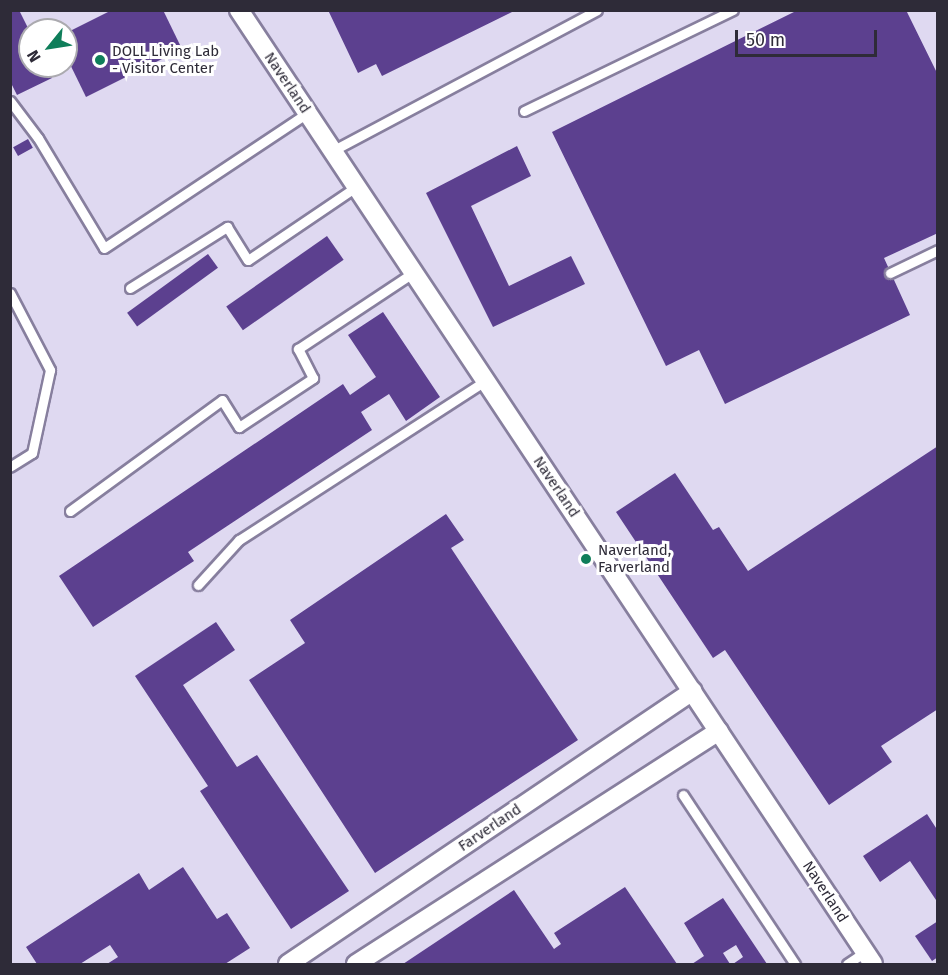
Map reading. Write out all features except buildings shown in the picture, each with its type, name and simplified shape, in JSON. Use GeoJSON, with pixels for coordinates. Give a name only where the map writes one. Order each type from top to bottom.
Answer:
{"type":"FeatureCollection","features":[{"type":"Feature","properties":{"kind":"street","name":"Naverland"},"geometry":{"type":"LineString","coordinates":[[239,10],[869,958]]}},
{"type":"Feature","properties":{"kind":"street","name":"Farverland"},"geometry":{"type":"LineString","coordinates":[[288,964],[692,692]]}},
{"type":"Feature","properties":{"kind":"street"},"geometry":{"type":"LineString","coordinates":[[356,964],[719,731]]}},
{"type":"Feature","properties":{"kind":"lane"},"geometry":{"type":"LineString","coordinates":[[332,151],[597,10]]}},
{"type":"Feature","properties":{"kind":"lane"},"geometry":{"type":"LineString","coordinates":[[524,111],[732,10]]}},
{"type":"Feature","properties":{"kind":"lane"},"geometry":{"type":"LineString","coordinates":[[10,100],[38,138],[104,248],[307,113]]}},
{"type":"Feature","properties":{"kind":"lane"},"geometry":{"type":"LineString","coordinates":[[130,288],[227,227],[248,260],[356,187]]}},
{"type":"Feature","properties":{"kind":"lane"},"geometry":{"type":"LineString","coordinates":[[890,273],[938,250]]}},
{"type":"Feature","properties":{"kind":"lane"},"geometry":{"type":"LineString","coordinates":[[70,510],[222,400],[239,427],[313,378],[298,349],[413,273]]}},
{"type":"Feature","properties":{"kind":"lane"},"geometry":{"type":"LineString","coordinates":[[10,293],[50,370],[32,453],[10,467]]}},
{"type":"Feature","properties":{"kind":"lane"},"geometry":{"type":"LineString","coordinates":[[198,585],[239,540],[485,381]]}},
{"type":"Feature","properties":{"kind":"lane"},"geometry":{"type":"LineString","coordinates":[[683,795],[795,964]]}},
{"type":"Feature","properties":{"kind":"lane"},"geometry":{"type":"LineString","coordinates":[[847,964],[869,958]]}},
{"type":"Feature","properties":{"kind":"shaded area"},"geometry":{"type":"Polygon","coordinates":[[[11,11],[937,11],[937,964],[11,964],[11,11]]]}},
{"type":"Feature","properties":{"kind":"place","name":"DOLL Living Lab - Visitor Center"},"geometry":{"type":"Point","coordinates":[100,60]}},
{"type":"Feature","properties":{"kind":"place","name":"Naverland, Farverland"},"geometry":{"type":"Point","coordinates":[586,559]}}]}
